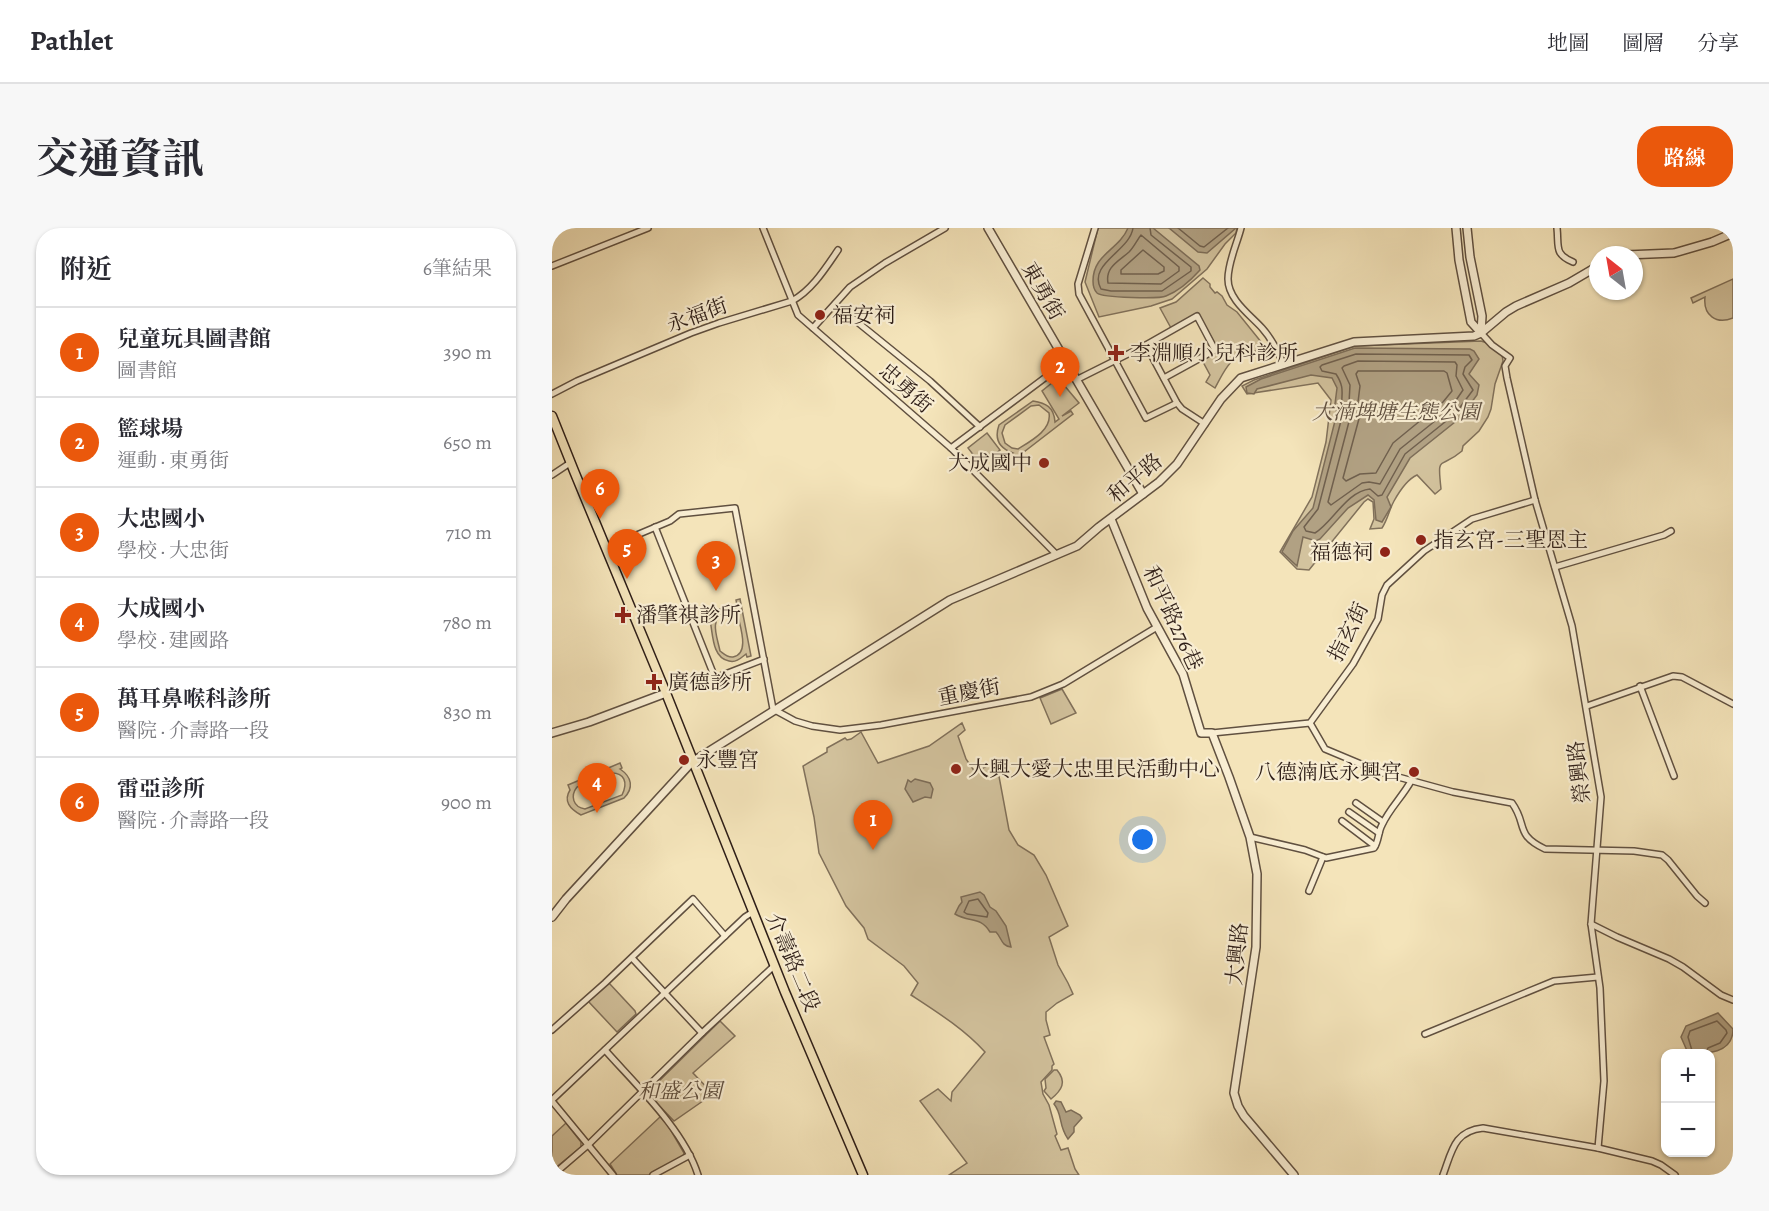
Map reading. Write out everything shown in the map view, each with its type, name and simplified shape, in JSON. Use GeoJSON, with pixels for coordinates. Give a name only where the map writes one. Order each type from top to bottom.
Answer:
{"type":"FeatureCollection","features":[{"type":"Feature","properties":{"kind":"main road","name":"介壽路二段"},"geometry":{"type":"LineString","coordinates":[[552,416],[862,1175]]}},
{"type":"Feature","properties":{"kind":"street"},"geometry":{"type":"LineString","coordinates":[[552,266],[648,228]]}},
{"type":"Feature","properties":{"kind":"street","name":"忠勇街"},"geometry":{"type":"LineString","coordinates":[[763,228],[798,315],[951,448],[1057,555]]}},
{"type":"Feature","properties":{"kind":"street"},"geometry":{"type":"LineString","coordinates":[[813,328],[850,287],[885,262],[945,228]]}},
{"type":"Feature","properties":{"kind":"street","name":"東勇街"},"geometry":{"type":"LineString","coordinates":[[988,228],[1143,494]]}},
{"type":"Feature","properties":{"kind":"street"},"geometry":{"type":"LineString","coordinates":[[1095,228],[1078,284],[1079,294],[1146,418],[1177,403]]}},
{"type":"Feature","properties":{"kind":"street"},"geometry":{"type":"LineString","coordinates":[[1241,228],[1228,277],[1230,291],[1262,328],[1275,346],[1284,365]]}},
{"type":"Feature","properties":{"kind":"street"},"geometry":{"type":"LineString","coordinates":[[1456,228],[1459,260],[1471,322],[1481,333]]}},
{"type":"Feature","properties":{"kind":"street"},"geometry":{"type":"LineString","coordinates":[[1467,228],[1470,257],[1482,316],[1481,333]]}},
{"type":"Feature","properties":{"kind":"street"},"geometry":{"type":"LineString","coordinates":[[1557,228],[1559,253],[1573,262]]}},
{"type":"Feature","properties":{"kind":"street"},"geometry":{"type":"LineString","coordinates":[[1643,254],[1674,253],[1712,242],[1733,232]]}},
{"type":"Feature","properties":{"kind":"street","name":"永福街"},"geometry":{"type":"LineString","coordinates":[[552,394],[577,381],[691,333],[800,297],[818,279],[838,250]]}},
{"type":"Feature","properties":{"kind":"street"},"geometry":{"type":"LineString","coordinates":[[1481,333],[1516,306],[1569,283],[1589,271]]}},
{"type":"Feature","properties":{"kind":"street"},"geometry":{"type":"LineString","coordinates":[[835,303],[930,381],[980,427]]}},
{"type":"Feature","properties":{"kind":"street"},"geometry":{"type":"LineString","coordinates":[[1076,380],[1197,316],[1215,350],[1164,378]]}},
{"type":"Feature","properties":{"kind":"street","name":"和平路"},"geometry":{"type":"LineString","coordinates":[[552,917],[692,762],[950,600],[1077,546],[1159,482],[1177,464],[1221,399],[1241,378],[1354,342],[1474,336],[1481,333]]}},
{"type":"Feature","properties":{"kind":"street","name":"榮興路"},"geometry":{"type":"LineString","coordinates":[[1481,333],[1492,345],[1510,358],[1505,366],[1507,378],[1535,500],[1572,626],[1601,797],[1591,924],[1598,976],[1604,1081],[1598,1148]]}},
{"type":"Feature","properties":{"kind":"street"},"geometry":{"type":"LineString","coordinates":[[1146,345],[1177,403],[1182,409],[1205,424]]}},
{"type":"Feature","properties":{"kind":"street"},"geometry":{"type":"LineString","coordinates":[[951,448],[1066,362]]}},
{"type":"Feature","properties":{"kind":"street"},"geometry":{"type":"LineString","coordinates":[[552,475],[570,463]]}},
{"type":"Feature","properties":{"kind":"street","name":"指玄街"},"geometry":{"type":"LineString","coordinates":[[1310,723],[1353,664],[1378,619],[1382,595],[1387,585],[1424,551],[1472,519],[1535,500]]}},
{"type":"Feature","properties":{"kind":"street"},"geometry":{"type":"LineString","coordinates":[[606,550],[670,521],[679,514],[735,508],[773,710]]}},
{"type":"Feature","properties":{"kind":"street","name":"和平路276巷"},"geometry":{"type":"LineString","coordinates":[[1111,519],[1147,608],[1183,674],[1201,733],[1212,733]]}},
{"type":"Feature","properties":{"kind":"street"},"geometry":{"type":"LineString","coordinates":[[655,527],[715,678],[764,659]]}},
{"type":"Feature","properties":{"kind":"street"},"geometry":{"type":"LineString","coordinates":[[1555,567],[1671,531]]}},
{"type":"Feature","properties":{"kind":"street","name":"重慶街"},"geometry":{"type":"LineString","coordinates":[[773,710],[795,721],[840,730],[889,724],[1031,697],[1071,679],[1157,627]]}},
{"type":"Feature","properties":{"kind":"street"},"geometry":{"type":"LineString","coordinates":[[1587,706],[1673,676],[1682,678],[1733,704]]}},
{"type":"Feature","properties":{"kind":"street"},"geometry":{"type":"LineString","coordinates":[[1640,686],[1674,776]]}},
{"type":"Feature","properties":{"kind":"street"},"geometry":{"type":"LineString","coordinates":[[552,733],[589,722],[666,693]]}},
{"type":"Feature","properties":{"kind":"street"},"geometry":{"type":"LineString","coordinates":[[1212,733],[1310,723],[1325,749],[1380,772],[1472,796],[1512,803],[1526,836],[1533,843],[1545,849],[1597,852],[1634,851],[1662,855],[1696,896],[1705,903]]}},
{"type":"Feature","properties":{"kind":"street","name":"大興路"},"geometry":{"type":"LineString","coordinates":[[1212,733],[1250,837],[1257,874],[1256,947],[1234,1093],[1244,1116],[1294,1175]]}},
{"type":"Feature","properties":{"kind":"street"},"geometry":{"type":"LineString","coordinates":[[1375,846],[1383,822],[1411,781]]}},
{"type":"Feature","properties":{"kind":"street"},"geometry":{"type":"LineString","coordinates":[[1356,803],[1383,822]]}},
{"type":"Feature","properties":{"kind":"street"},"geometry":{"type":"LineString","coordinates":[[1349,812],[1379,832]]}},
{"type":"Feature","properties":{"kind":"street"},"geometry":{"type":"LineString","coordinates":[[1342,821],[1375,846]]}},
{"type":"Feature","properties":{"kind":"street"},"geometry":{"type":"LineString","coordinates":[[1250,837],[1305,850],[1323,858],[1375,846]]}},
{"type":"Feature","properties":{"kind":"street"},"geometry":{"type":"LineString","coordinates":[[1309,891],[1323,858]]}},
{"type":"Feature","properties":{"kind":"street"},"geometry":{"type":"LineString","coordinates":[[552,1030],[693,899],[725,936]]}},
{"type":"Feature","properties":{"kind":"street"},"geometry":{"type":"LineString","coordinates":[[613,1175],[552,1101],[753,912]]}},
{"type":"Feature","properties":{"kind":"street"},"geometry":{"type":"LineString","coordinates":[[1591,924],[1669,959],[1690,971],[1714,991],[1733,1000]]}},
{"type":"Feature","properties":{"kind":"street"},"geometry":{"type":"LineString","coordinates":[[632,958],[702,1033]]}},
{"type":"Feature","properties":{"kind":"street"},"geometry":{"type":"LineString","coordinates":[[552,1175],[589,1144],[775,965]]}},
{"type":"Feature","properties":{"kind":"street"},"geometry":{"type":"LineString","coordinates":[[1425,1034],[1554,981],[1598,976]]}},
{"type":"Feature","properties":{"kind":"street"},"geometry":{"type":"LineString","coordinates":[[605,1050],[672,1127],[694,1162],[698,1175]]}},
{"type":"Feature","properties":{"kind":"street"},"geometry":{"type":"LineString","coordinates":[[1443,1175],[1454,1146],[1460,1137],[1465,1132],[1476,1128],[1598,1148],[1652,1161],[1675,1175]]}},
{"type":"Feature","properties":{"kind":"street"},"geometry":{"type":"LineString","coordinates":[[653,1175],[690,1155]]}},
{"type":"Feature","properties":{"kind":"green space"},"geometry":{"type":"Polygon","coordinates":[[[1098,228],[1237,228],[1236,233],[1207,269],[1172,299],[1099,317],[1085,282],[1098,228]]]}},
{"type":"Feature","properties":{"kind":"green space"},"geometry":{"type":"Polygon","coordinates":[[[1203,278],[1215,293],[1222,296],[1227,305],[1237,312],[1266,348],[1237,356],[1215,388],[1206,382],[1210,375],[1202,360],[1217,350],[1199,315],[1194,315],[1171,328],[1160,308],[1176,302],[1203,278]]]}},
{"type":"Feature","properties":{"kind":"green space"},"geometry":{"type":"Polygon","coordinates":[[[1733,279],[1733,318],[1721,320],[1712,317],[1706,309],[1705,297],[1693,303],[1691,298],[1733,279]]]}},
{"type":"Feature","properties":{"kind":"green space","name":"大湳埤塘生態公園"},"geometry":{"type":"Polygon","coordinates":[[[1481,341],[1502,355],[1503,361],[1495,384],[1491,409],[1479,431],[1463,446],[1462,451],[1440,466],[1441,489],[1435,494],[1417,475],[1404,486],[1396,497],[1382,528],[1370,529],[1374,519],[1373,502],[1368,499],[1309,570],[1297,569],[1280,552],[1312,497],[1326,442],[1331,400],[1318,383],[1247,394],[1242,386],[1355,346],[1481,341]]]}},
{"type":"Feature","properties":{"kind":"green space"},"geometry":{"type":"Polygon","coordinates":[[[1058,378],[1079,403],[1062,416],[1071,411],[1073,414],[1011,462],[1007,458],[1013,453],[1001,446],[998,439],[999,425],[1033,401],[1049,407],[1055,422],[1059,419],[1042,391],[1058,378]],[[1039,405],[1031,406],[1005,425],[1002,433],[1005,443],[1018,449],[1029,442],[1044,430],[1049,413],[1039,405]]]}},
{"type":"Feature","properties":{"kind":"green space"},"geometry":{"type":"Polygon","coordinates":[[[987,433],[1000,450],[981,465],[968,448],[987,433]]]}},
{"type":"Feature","properties":{"kind":"green space"},"geometry":{"type":"Polygon","coordinates":[[[740,599],[751,656],[747,657],[746,654],[732,661],[723,659],[716,650],[710,620],[720,609],[731,607],[738,610],[736,600],[740,599]],[[725,611],[720,615],[715,629],[720,651],[731,657],[738,655],[741,651],[743,639],[738,616],[731,611],[725,611]]]}},
{"type":"Feature","properties":{"kind":"green space"},"geometry":{"type":"Polygon","coordinates":[[[1062,689],[1076,713],[1051,724],[1040,698],[1062,689]]]}},
{"type":"Feature","properties":{"kind":"green space"},"geometry":{"type":"Polygon","coordinates":[[[962,723],[965,730],[958,736],[966,759],[975,772],[989,765],[998,771],[1009,830],[1018,845],[1034,855],[1046,875],[1068,926],[1049,937],[1058,965],[1073,994],[1046,1012],[1050,1035],[1044,1037],[1054,1064],[1052,1070],[1041,1082],[1057,1134],[1055,1136],[1061,1150],[1068,1148],[1079,1175],[949,1175],[967,1163],[920,1101],[938,1089],[951,1101],[952,1092],[985,1052],[959,1028],[911,995],[918,983],[904,966],[868,939],[864,928],[846,906],[819,853],[803,766],[827,752],[827,748],[845,738],[851,739],[861,732],[878,763],[929,746],[962,723]]]}},
{"type":"Feature","properties":{"kind":"green space"},"geometry":{"type":"Polygon","coordinates":[[[620,763],[622,768],[620,769],[629,779],[630,787],[624,798],[581,815],[569,804],[568,785],[620,763]],[[615,773],[577,787],[573,797],[575,804],[585,809],[622,795],[625,786],[624,779],[615,773]]]}},
{"type":"Feature","properties":{"kind":"green space"},"geometry":{"type":"Polygon","coordinates":[[[609,983],[636,1014],[617,1032],[588,1001],[609,983]]]}},
{"type":"Feature","properties":{"kind":"green space","name":"和盛公園"},"geometry":{"type":"Polygon","coordinates":[[[720,1021],[735,1036],[693,1073],[713,1094],[674,1121],[650,1096],[650,1090],[720,1021]]]}},
{"type":"Feature","properties":{"kind":"green space"},"geometry":{"type":"Polygon","coordinates":[[[1057,1070],[1062,1078],[1062,1086],[1051,1099],[1044,1091],[1045,1079],[1057,1070]]]}},
{"type":"Feature","properties":{"kind":"green space"},"geometry":{"type":"Polygon","coordinates":[[[661,1116],[684,1153],[683,1157],[650,1175],[617,1175],[610,1164],[661,1116]]]}},
{"type":"Feature","properties":{"kind":"green space"},"geometry":{"type":"Polygon","coordinates":[[[566,1123],[581,1142],[581,1147],[554,1169],[552,1168],[552,1136],[566,1123]]]}},
{"type":"Feature","properties":{"kind":"water"},"geometry":{"type":"Polygon","coordinates":[[[1128,228],[1153,228],[1199,266],[1200,270],[1184,285],[1166,296],[1132,298],[1097,293],[1093,281],[1097,264],[1119,242],[1128,228]]]}},
{"type":"Feature","properties":{"kind":"water"},"geometry":{"type":"Polygon","coordinates":[[[1169,228],[1236,228],[1207,253],[1198,252],[1169,228]]]}},
{"type":"Feature","properties":{"kind":"water","name":"大湳埤塘生態公園"},"geometry":{"type":"Polygon","coordinates":[[[1355,348],[1470,349],[1479,359],[1469,374],[1479,385],[1477,395],[1460,418],[1410,458],[1387,497],[1391,507],[1382,522],[1376,520],[1374,500],[1368,495],[1348,508],[1320,539],[1316,541],[1303,537],[1297,566],[1282,552],[1293,531],[1313,508],[1337,413],[1335,404],[1337,388],[1332,378],[1311,375],[1257,389],[1254,394],[1247,393],[1246,387],[1261,379],[1355,348]]]}},
{"type":"Feature","properties":{"kind":"water"},"geometry":{"type":"Polygon","coordinates":[[[915,779],[930,783],[933,789],[931,798],[925,797],[913,802],[905,789],[908,780],[911,782],[915,779]]]}},
{"type":"Feature","properties":{"kind":"water"},"geometry":{"type":"Polygon","coordinates":[[[980,892],[1006,926],[1011,947],[1003,943],[996,932],[990,932],[982,924],[955,914],[962,902],[961,897],[980,892]]]}},
{"type":"Feature","properties":{"kind":"water"},"geometry":{"type":"Polygon","coordinates":[[[1718,1013],[1733,1029],[1732,1037],[1724,1048],[1717,1051],[1715,1049],[1686,1049],[1681,1037],[1686,1026],[1718,1013]]]}},
{"type":"Feature","properties":{"kind":"water"},"geometry":{"type":"Polygon","coordinates":[[[1056,1101],[1061,1102],[1066,1112],[1071,1110],[1082,1118],[1068,1139],[1054,1104],[1056,1101]]]}},
{"type":"Feature","properties":{"kind":"place","name":"福安祠"},"geometry":{"type":"Point","coordinates":[820,315]}},
{"type":"Feature","properties":{"kind":"place","name":"李淵順小兒科診所"},"geometry":{"type":"Point","coordinates":[1116,353]}},
{"type":"Feature","properties":{"kind":"place","name":"籃球場"},"geometry":{"type":"Point","coordinates":[1060,397]}},
{"type":"Feature","properties":{"kind":"place","name":"大成國中"},"geometry":{"type":"Point","coordinates":[1044,463]}},
{"type":"Feature","properties":{"kind":"place","name":"雷亞診所"},"geometry":{"type":"Point","coordinates":[600,519]}},
{"type":"Feature","properties":{"kind":"place","name":"指玄宮-三聖恩主"},"geometry":{"type":"Point","coordinates":[1421,540]}},
{"type":"Feature","properties":{"kind":"place","name":"福德祠"},"geometry":{"type":"Point","coordinates":[1385,552]}},
{"type":"Feature","properties":{"kind":"place","name":"萬耳鼻喉科診所"},"geometry":{"type":"Point","coordinates":[627,579]}},
{"type":"Feature","properties":{"kind":"place","name":"大忠國小"},"geometry":{"type":"Point","coordinates":[716,591]}},
{"type":"Feature","properties":{"kind":"place","name":"潘肇祺診所"},"geometry":{"type":"Point","coordinates":[623,615]}},
{"type":"Feature","properties":{"kind":"place","name":"廣德診所"},"geometry":{"type":"Point","coordinates":[654,682]}},
{"type":"Feature","properties":{"kind":"place","name":"永豐宮"},"geometry":{"type":"Point","coordinates":[684,760]}},
{"type":"Feature","properties":{"kind":"place","name":"大興大愛大忠里民活動中心"},"geometry":{"type":"Point","coordinates":[956,769]}},
{"type":"Feature","properties":{"kind":"place","name":"八德湳底永興宮"},"geometry":{"type":"Point","coordinates":[1414,772]}},
{"type":"Feature","properties":{"kind":"place","name":"大成國小"},"geometry":{"type":"Point","coordinates":[597,813]}},
{"type":"Feature","properties":{"kind":"place","name":"兒童玩具圖書館"},"geometry":{"type":"Point","coordinates":[873,850]}}]}
